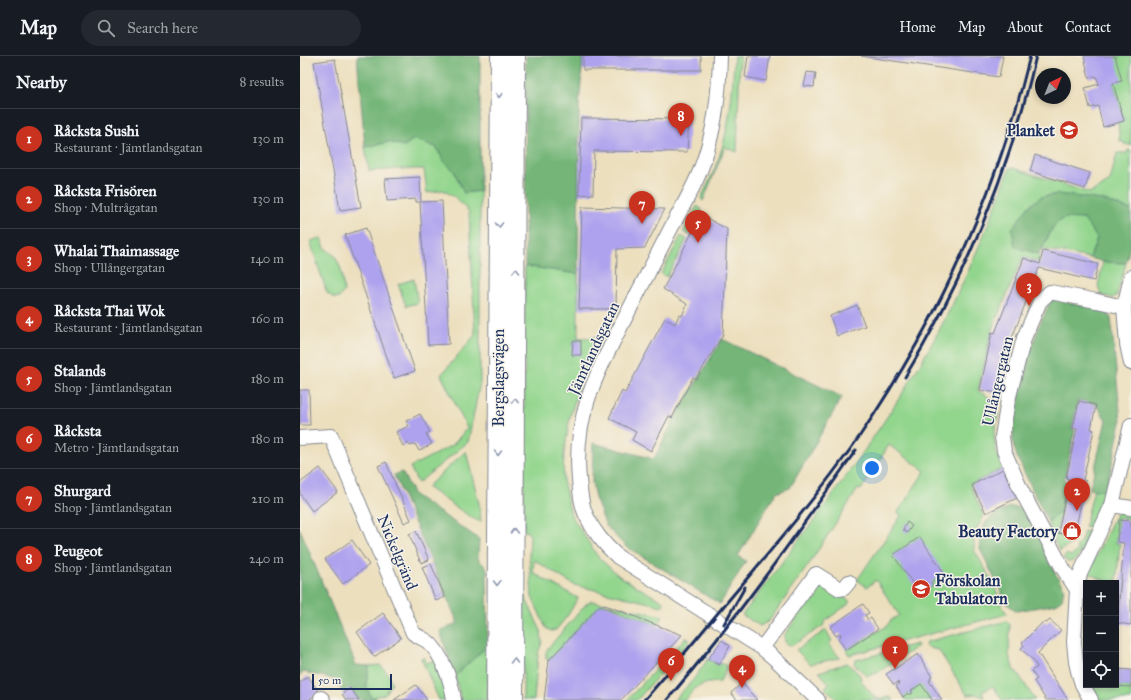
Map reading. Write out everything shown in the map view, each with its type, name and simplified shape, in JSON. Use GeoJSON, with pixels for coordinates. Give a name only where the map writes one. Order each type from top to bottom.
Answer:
{"type":"FeatureCollection","features":[{"type":"Feature","properties":{"kind":"main road","name":"Bergslagsvägen"},"geometry":{"type":"LineString","coordinates":[[496,700],[500,56]]}},
{"type":"Feature","properties":{"kind":"main road","name":"Bergslagsvägen"},"geometry":{"type":"LineString","coordinates":[[514,700],[516,56]]}},
{"type":"Feature","properties":{"kind":"street","name":"Jämtlandsgatan"},"geometry":{"type":"LineString","coordinates":[[720,56],[718,100],[708,147],[699,172],[615,338],[592,387],[585,407],[579,431],[577,460],[579,488],[586,516],[599,538],[618,558],[762,648],[818,700]]}},
{"type":"Feature","properties":{"kind":"street"},"geometry":{"type":"LineString","coordinates":[[1131,277],[1124,307],[1127,344],[1131,363]]}},
{"type":"Feature","properties":{"kind":"street","name":"Ullångergatan"},"geometry":{"type":"LineString","coordinates":[[1077,590],[1062,567],[1018,484],[1004,451],[1002,437],[1008,400],[1018,357],[1028,327],[1040,301],[1050,292],[1097,300],[1124,307]]}},
{"type":"Feature","properties":{"kind":"street"},"geometry":{"type":"LineString","coordinates":[[1091,700],[1082,684],[1078,671],[1074,642],[1077,590],[1080,574],[1112,505],[1131,425]]}},
{"type":"Feature","properties":{"kind":"street","name":"Nickelgränd"},"geometry":{"type":"LineString","coordinates":[[300,438],[331,436],[413,633],[428,642],[440,659],[453,688],[454,700]]}},
{"type":"Feature","properties":{"kind":"street"},"geometry":{"type":"LineString","coordinates":[[1112,505],[1131,508]]}},
{"type":"Feature","properties":{"kind":"street"},"geometry":{"type":"LineString","coordinates":[[762,648],[816,574],[840,589],[844,588],[849,582]]}},
{"type":"Feature","properties":{"kind":"green space"},"geometry":{"type":"Polygon","coordinates":[[[357,56],[480,56],[480,191],[464,193],[454,171],[444,161],[436,147],[414,139],[404,146],[389,142],[365,147],[357,56]]]}},
{"type":"Feature","properties":{"kind":"green space"},"geometry":{"type":"Polygon","coordinates":[[[526,56],[583,56],[579,107],[578,274],[525,266],[526,56]]]}},
{"type":"Feature","properties":{"kind":"green space"},"geometry":{"type":"Polygon","coordinates":[[[734,56],[740,56],[737,152],[725,147],[703,201],[701,198],[717,163],[726,131],[731,99],[734,56]]]}},
{"type":"Feature","properties":{"kind":"green space"},"geometry":{"type":"Polygon","coordinates":[[[1115,56],[1131,56],[1131,145],[1124,144],[1124,142],[1120,141],[1118,123],[1124,121],[1113,83],[1115,56]]]}},
{"type":"Feature","properties":{"kind":"green space"},"geometry":{"type":"Polygon","coordinates":[[[414,139],[436,147],[444,161],[454,171],[464,193],[480,191],[480,383],[468,442],[418,483],[410,467],[453,445],[467,428],[441,375],[475,335],[469,212],[455,197],[443,190],[427,193],[424,169],[369,171],[365,147],[389,142],[404,146],[414,139]]]}},
{"type":"Feature","properties":{"kind":"green space"},"geometry":{"type":"Polygon","coordinates":[[[1128,150],[1131,151],[1131,210],[1102,200],[1058,194],[1041,197],[1028,207],[1015,247],[1039,254],[1039,262],[1023,257],[992,329],[978,391],[993,399],[999,409],[994,436],[996,451],[1003,468],[970,485],[984,516],[976,530],[974,550],[986,570],[1000,599],[999,601],[1007,614],[849,655],[846,650],[887,626],[890,621],[899,615],[876,580],[867,587],[857,580],[901,516],[898,512],[925,471],[889,445],[861,490],[858,489],[809,564],[769,621],[760,626],[742,615],[792,550],[864,451],[887,417],[930,347],[964,281],[993,213],[1010,167],[1090,193],[1110,181],[1117,153],[1127,153],[1128,150]]]}},
{"type":"Feature","properties":{"kind":"green space"},"geometry":{"type":"Polygon","coordinates":[[[1058,194],[1102,200],[1131,210],[1131,241],[1126,263],[1103,262],[1090,258],[1097,238],[1084,219],[1064,218],[1053,227],[1039,254],[1015,247],[1012,229],[1028,207],[1041,197],[1058,194]]]}},
{"type":"Feature","properties":{"kind":"green space"},"geometry":{"type":"Polygon","coordinates":[[[697,206],[702,209],[689,235],[683,232],[697,206]]]}},
{"type":"Feature","properties":{"kind":"green space"},"geometry":{"type":"Polygon","coordinates":[[[1064,218],[1084,219],[1097,238],[1090,258],[1042,249],[1053,227],[1064,218]]]}},
{"type":"Feature","properties":{"kind":"green space"},"geometry":{"type":"Polygon","coordinates":[[[681,236],[687,239],[667,277],[661,274],[681,236]]]}},
{"type":"Feature","properties":{"kind":"green space"},"geometry":{"type":"Polygon","coordinates":[[[321,238],[325,248],[335,256],[341,269],[344,291],[339,298],[334,298],[327,293],[310,241],[321,238]]]}},
{"type":"Feature","properties":{"kind":"green space"},"geometry":{"type":"Polygon","coordinates":[[[1103,262],[1126,263],[1117,295],[1113,298],[1101,295],[1098,286],[1103,262]]]}},
{"type":"Feature","properties":{"kind":"green space"},"geometry":{"type":"Polygon","coordinates":[[[525,266],[578,274],[578,338],[601,337],[602,328],[607,331],[581,380],[570,417],[564,453],[563,480],[571,515],[598,557],[619,576],[662,601],[664,604],[662,606],[574,585],[534,560],[533,573],[578,598],[568,615],[556,630],[551,631],[546,628],[532,597],[529,555],[530,536],[527,531],[524,532],[525,266]]]}},
{"type":"Feature","properties":{"kind":"green space"},"geometry":{"type":"Polygon","coordinates":[[[414,279],[418,303],[406,306],[398,284],[414,279]]]}},
{"type":"Feature","properties":{"kind":"green space"},"geometry":{"type":"Polygon","coordinates":[[[1051,300],[1105,311],[1111,318],[1121,422],[1106,491],[1090,489],[1106,420],[1096,404],[1078,400],[1072,429],[1075,430],[1064,481],[1067,482],[1061,511],[1048,522],[1017,457],[1013,443],[1013,427],[1028,358],[1040,324],[1051,300]]]}},
{"type":"Feature","properties":{"kind":"green space"},"geometry":{"type":"Polygon","coordinates":[[[722,339],[842,397],[790,488],[776,493],[738,556],[746,561],[720,604],[625,546],[606,526],[595,498],[592,482],[593,443],[654,459],[674,419],[722,339]]]}},
{"type":"Feature","properties":{"kind":"green space"},"geometry":{"type":"Polygon","coordinates":[[[466,451],[479,503],[481,522],[472,518],[427,487],[466,451]]]}},
{"type":"Feature","properties":{"kind":"green space"},"geometry":{"type":"Polygon","coordinates":[[[402,472],[414,495],[479,539],[478,559],[487,568],[488,645],[455,676],[440,631],[458,623],[394,475],[402,472]]]}},
{"type":"Feature","properties":{"kind":"green space"},"geometry":{"type":"Polygon","coordinates":[[[1094,489],[1106,491],[1091,528],[1085,526],[1094,489]]]}},
{"type":"Feature","properties":{"kind":"green space"},"geometry":{"type":"Polygon","coordinates":[[[1010,507],[1024,508],[1056,575],[1064,588],[1062,599],[1056,604],[1017,611],[1007,604],[980,549],[980,536],[986,522],[991,517],[1010,507]]]}},
{"type":"Feature","properties":{"kind":"green space"},"geometry":{"type":"Polygon","coordinates":[[[1061,511],[1056,534],[1074,538],[1073,543],[1059,551],[1048,522],[1061,511]]]}},
{"type":"Feature","properties":{"kind":"green space"},"geometry":{"type":"Polygon","coordinates":[[[1117,512],[1131,513],[1131,519],[1118,518],[1116,543],[1120,544],[1116,580],[1103,580],[1088,573],[1117,512]]]}},
{"type":"Feature","properties":{"kind":"green space"},"geometry":{"type":"Polygon","coordinates":[[[300,529],[356,665],[369,666],[366,685],[371,698],[375,697],[377,700],[359,700],[351,689],[344,693],[334,679],[304,672],[300,675],[300,529]]]}},
{"type":"Feature","properties":{"kind":"green space"},"geometry":{"type":"Polygon","coordinates":[[[1084,531],[1089,532],[1078,557],[1073,561],[1068,562],[1063,558],[1067,554],[1071,556],[1078,550],[1076,547],[1081,541],[1084,531]]]}},
{"type":"Feature","properties":{"kind":"green space"},"geometry":{"type":"Polygon","coordinates":[[[819,586],[827,587],[851,602],[825,621],[823,626],[791,646],[785,642],[784,636],[819,586]]]}},
{"type":"Feature","properties":{"kind":"green space"},"geometry":{"type":"Polygon","coordinates":[[[524,595],[541,631],[542,642],[538,654],[534,700],[523,700],[524,595]]]}},
{"type":"Feature","properties":{"kind":"green space"},"geometry":{"type":"Polygon","coordinates":[[[591,601],[663,616],[657,625],[608,605],[599,606],[549,660],[546,659],[546,652],[549,647],[586,604],[591,601]]]}},
{"type":"Feature","properties":{"kind":"green space"},"geometry":{"type":"Polygon","coordinates":[[[1007,621],[1010,625],[1009,655],[1014,671],[1017,672],[1035,700],[1002,700],[993,686],[982,692],[984,697],[976,694],[967,695],[938,649],[936,650],[925,646],[926,642],[1007,621]]]}},
{"type":"Feature","properties":{"kind":"green space"},"geometry":{"type":"Polygon","coordinates":[[[826,630],[832,641],[829,644],[840,658],[810,664],[796,650],[826,630]]]}},
{"type":"Feature","properties":{"kind":"green space"},"geometry":{"type":"Polygon","coordinates":[[[686,637],[690,640],[637,700],[627,700],[686,637]]]}},
{"type":"Feature","properties":{"kind":"green space"},"geometry":{"type":"Polygon","coordinates":[[[917,644],[918,646],[877,673],[867,676],[854,664],[856,660],[917,644]]]}},
{"type":"Feature","properties":{"kind":"green space"},"geometry":{"type":"Polygon","coordinates":[[[488,645],[488,700],[461,700],[455,676],[488,645]]]}},
{"type":"Feature","properties":{"kind":"green space"},"geometry":{"type":"Polygon","coordinates":[[[423,657],[427,663],[435,660],[449,700],[439,700],[421,658],[423,657]]]}},
{"type":"Feature","properties":{"kind":"green space"},"geometry":{"type":"Polygon","coordinates":[[[708,659],[719,665],[720,663],[727,666],[720,682],[704,684],[696,688],[686,700],[674,700],[693,680],[708,659]]]}},
{"type":"Feature","properties":{"kind":"green space"},"geometry":{"type":"Polygon","coordinates":[[[847,663],[860,675],[861,681],[876,699],[890,697],[894,700],[837,700],[825,688],[829,683],[819,672],[847,663]]]}},
{"type":"Feature","properties":{"kind":"green space"},"geometry":{"type":"Polygon","coordinates":[[[380,665],[388,674],[392,683],[385,694],[371,698],[366,685],[369,666],[380,665]]]}},
{"type":"Feature","properties":{"kind":"green space"},"geometry":{"type":"Polygon","coordinates":[[[921,684],[932,700],[906,700],[903,697],[908,693],[909,695],[912,693],[911,691],[921,684]]]}},
{"type":"Feature","properties":{"kind":"green space"},"geometry":{"type":"Polygon","coordinates":[[[1119,686],[1131,687],[1131,700],[1098,700],[1092,688],[1119,688],[1119,686]]]}},
{"type":"Feature","properties":{"kind":"building"},"geometry":{"type":"Polygon","coordinates":[[[583,56],[701,56],[701,70],[583,70],[583,56]]]}},
{"type":"Feature","properties":{"kind":"building"},"geometry":{"type":"Polygon","coordinates":[[[748,56],[770,56],[766,81],[745,77],[748,56]]]}},
{"type":"Feature","properties":{"kind":"building"},"geometry":{"type":"Polygon","coordinates":[[[861,56],[1003,56],[999,77],[861,56]]]}},
{"type":"Feature","properties":{"kind":"building"},"geometry":{"type":"Polygon","coordinates":[[[1084,56],[1115,56],[1122,81],[1113,83],[1124,121],[1103,127],[1098,106],[1090,108],[1085,88],[1099,84],[1096,76],[1089,78],[1084,56]]]}},
{"type":"Feature","properties":{"kind":"building"},"geometry":{"type":"Polygon","coordinates":[[[335,59],[361,207],[340,210],[314,62],[335,59]]]}},
{"type":"Feature","properties":{"kind":"building"},"geometry":{"type":"Polygon","coordinates":[[[807,72],[816,73],[814,87],[804,86],[807,72]]]}},
{"type":"Feature","properties":{"kind":"building"},"geometry":{"type":"Polygon","coordinates":[[[581,118],[689,119],[687,152],[594,151],[593,194],[579,195],[581,118]]]}},
{"type":"Feature","properties":{"kind":"building"},"geometry":{"type":"Polygon","coordinates":[[[1035,155],[1090,173],[1085,189],[1030,171],[1035,155]]]}},
{"type":"Feature","properties":{"kind":"building"},"geometry":{"type":"Polygon","coordinates":[[[420,177],[421,202],[442,201],[449,344],[428,345],[420,202],[416,202],[416,199],[387,201],[385,179],[420,177]]]}},
{"type":"Feature","properties":{"kind":"building"},"geometry":{"type":"Polygon","coordinates":[[[582,207],[665,209],[645,248],[617,249],[616,309],[579,309],[582,207]]]}},
{"type":"Feature","properties":{"kind":"building"},"geometry":{"type":"Polygon","coordinates":[[[701,215],[727,229],[723,335],[696,379],[693,377],[672,418],[669,416],[651,451],[632,440],[636,432],[609,418],[622,391],[625,393],[665,318],[675,324],[679,315],[682,316],[687,304],[663,289],[701,215]]]}},
{"type":"Feature","properties":{"kind":"building"},"geometry":{"type":"Polygon","coordinates":[[[366,228],[415,371],[394,378],[345,235],[366,228]]]}},
{"type":"Feature","properties":{"kind":"building"},"geometry":{"type":"Polygon","coordinates":[[[1043,251],[1098,264],[1094,281],[1039,268],[1012,338],[1009,338],[997,393],[980,390],[992,332],[995,333],[1024,258],[1040,264],[1043,251]]]}},
{"type":"Feature","properties":{"kind":"building"},"geometry":{"type":"Polygon","coordinates":[[[857,305],[865,326],[837,336],[830,316],[857,305]]]}},
{"type":"Feature","properties":{"kind":"building"},"geometry":{"type":"Polygon","coordinates":[[[573,341],[581,341],[581,355],[572,355],[573,341]]]}},
{"type":"Feature","properties":{"kind":"building"},"geometry":{"type":"Polygon","coordinates":[[[300,390],[309,390],[310,425],[300,425],[300,390]]]}},
{"type":"Feature","properties":{"kind":"building"},"geometry":{"type":"Polygon","coordinates":[[[1079,401],[1096,405],[1091,429],[1094,430],[1083,480],[1086,481],[1074,536],[1058,533],[1069,479],[1066,478],[1077,429],[1073,428],[1079,401]]]}},
{"type":"Feature","properties":{"kind":"building"},"geometry":{"type":"Polygon","coordinates":[[[420,414],[430,432],[426,434],[432,444],[419,451],[415,444],[410,446],[408,443],[403,446],[396,432],[409,426],[406,421],[420,414]]]}},
{"type":"Feature","properties":{"kind":"building"},"geometry":{"type":"Polygon","coordinates":[[[386,462],[411,520],[404,523],[378,466],[386,462]]]}},
{"type":"Feature","properties":{"kind":"building"},"geometry":{"type":"Polygon","coordinates":[[[320,468],[338,492],[312,511],[300,494],[300,483],[320,468]]]}},
{"type":"Feature","properties":{"kind":"building"},"geometry":{"type":"Polygon","coordinates":[[[1003,469],[1017,498],[986,513],[972,485],[1003,469]]]}},
{"type":"Feature","properties":{"kind":"building"},"geometry":{"type":"Polygon","coordinates":[[[1119,520],[1131,521],[1131,625],[1119,623],[1119,600],[1124,543],[1117,542],[1119,520]]]}},
{"type":"Feature","properties":{"kind":"building"},"geometry":{"type":"Polygon","coordinates":[[[907,522],[912,526],[907,533],[903,530],[907,522]]]}},
{"type":"Feature","properties":{"kind":"building"},"geometry":{"type":"Polygon","coordinates":[[[416,531],[429,560],[421,563],[409,534],[416,531]]]}},
{"type":"Feature","properties":{"kind":"building","name":"Förskolan Tabulatorn"},"geometry":{"type":"Polygon","coordinates":[[[920,537],[944,573],[931,582],[933,585],[920,594],[893,555],[920,537]]]}},
{"type":"Feature","properties":{"kind":"building"},"geometry":{"type":"Polygon","coordinates":[[[352,540],[369,565],[343,584],[325,559],[352,540]]]}},
{"type":"Feature","properties":{"kind":"building"},"geometry":{"type":"Polygon","coordinates":[[[431,564],[445,597],[436,601],[422,567],[431,564]]]}},
{"type":"Feature","properties":{"kind":"building"},"geometry":{"type":"Polygon","coordinates":[[[863,604],[869,613],[865,615],[868,620],[871,618],[878,629],[846,650],[838,638],[841,636],[840,633],[836,636],[830,627],[863,604]]]}},
{"type":"Feature","properties":{"kind":"building"},"geometry":{"type":"Polygon","coordinates":[[[605,605],[682,635],[621,700],[544,700],[549,660],[599,606],[605,605]]]}},
{"type":"Feature","properties":{"kind":"building"},"geometry":{"type":"Polygon","coordinates":[[[383,613],[401,638],[374,657],[357,632],[383,613]]]}},
{"type":"Feature","properties":{"kind":"building"},"geometry":{"type":"Polygon","coordinates":[[[1050,620],[1061,630],[1038,653],[1068,700],[1046,700],[1034,681],[1037,679],[1031,671],[1037,667],[1032,659],[1021,649],[1024,645],[1022,643],[1044,621],[1046,623],[1050,620]]]}},
{"type":"Feature","properties":{"kind":"building"},"geometry":{"type":"Polygon","coordinates":[[[722,640],[730,646],[719,665],[708,659],[722,640]]]}},
{"type":"Feature","properties":{"kind":"building"},"geometry":{"type":"Polygon","coordinates":[[[918,654],[932,677],[929,681],[942,700],[932,700],[921,684],[911,691],[913,693],[909,695],[908,693],[903,697],[896,686],[899,684],[898,682],[894,685],[886,674],[918,654]]]}},
{"type":"Feature","properties":{"kind":"building"},"geometry":{"type":"Polygon","coordinates":[[[1119,669],[1131,670],[1131,687],[1119,686],[1119,669]]]}},
{"type":"Feature","properties":{"kind":"building"},"geometry":{"type":"Polygon","coordinates":[[[308,676],[319,692],[310,699],[311,700],[300,700],[300,682],[308,676]]]}},
{"type":"Feature","properties":{"kind":"building"},"geometry":{"type":"Polygon","coordinates":[[[742,683],[757,700],[737,700],[731,693],[742,683]]]}},
{"type":"Feature","properties":{"kind":"building"},"geometry":{"type":"Polygon","coordinates":[[[416,685],[427,700],[394,700],[416,685]]]}},
{"type":"Feature","properties":{"kind":"building"},"geometry":{"type":"Polygon","coordinates":[[[350,688],[359,700],[346,700],[342,694],[350,688]]]}},
{"type":"Feature","properties":{"kind":"railway"},"geometry":{"type":"LineString","coordinates":[[644,700],[812,500],[859,437],[888,393],[914,348],[962,254],[1000,157],[1030,56]]}},
{"type":"Feature","properties":{"kind":"railway"},"geometry":{"type":"LineString","coordinates":[[905,377],[947,301],[983,222],[1013,140],[1036,56]]}},
{"type":"Feature","properties":{"kind":"railway"},"geometry":{"type":"LineString","coordinates":[[667,700],[741,609],[856,450]]}},
{"type":"Feature","properties":{"kind":"railway"},"geometry":{"type":"LineString","coordinates":[[724,624],[745,587]]}},
{"type":"Feature","properties":{"kind":"place","name":"Planket"},"geometry":{"type":"Point","coordinates":[1069,130]}},
{"type":"Feature","properties":{"kind":"place","name":"Peugeot"},"geometry":{"type":"Point","coordinates":[681,136]}},
{"type":"Feature","properties":{"kind":"place","name":"Shurgard"},"geometry":{"type":"Point","coordinates":[642,224]}},
{"type":"Feature","properties":{"kind":"place","name":"Stalands"},"geometry":{"type":"Point","coordinates":[698,243]}},
{"type":"Feature","properties":{"kind":"place","name":"Whalai Thaimassage"},"geometry":{"type":"Point","coordinates":[1029,306]}},
{"type":"Feature","properties":{"kind":"place","name":"Råcksta Frisören"},"geometry":{"type":"Point","coordinates":[1077,511]}},
{"type":"Feature","properties":{"kind":"place","name":"Beauty Factory"},"geometry":{"type":"Point","coordinates":[1072,531]}},
{"type":"Feature","properties":{"kind":"place","name":"Förskolan Tabulatorn"},"geometry":{"type":"Point","coordinates":[921,589]}},
{"type":"Feature","properties":{"kind":"place","name":"Råcksta Sushi"},"geometry":{"type":"Point","coordinates":[895,669]}},
{"type":"Feature","properties":{"kind":"place","name":"Råcksta"},"geometry":{"type":"Point","coordinates":[671,681]}},
{"type":"Feature","properties":{"kind":"place","name":"Råcksta Thai Wok"},"geometry":{"type":"Point","coordinates":[742,688]}}]}
